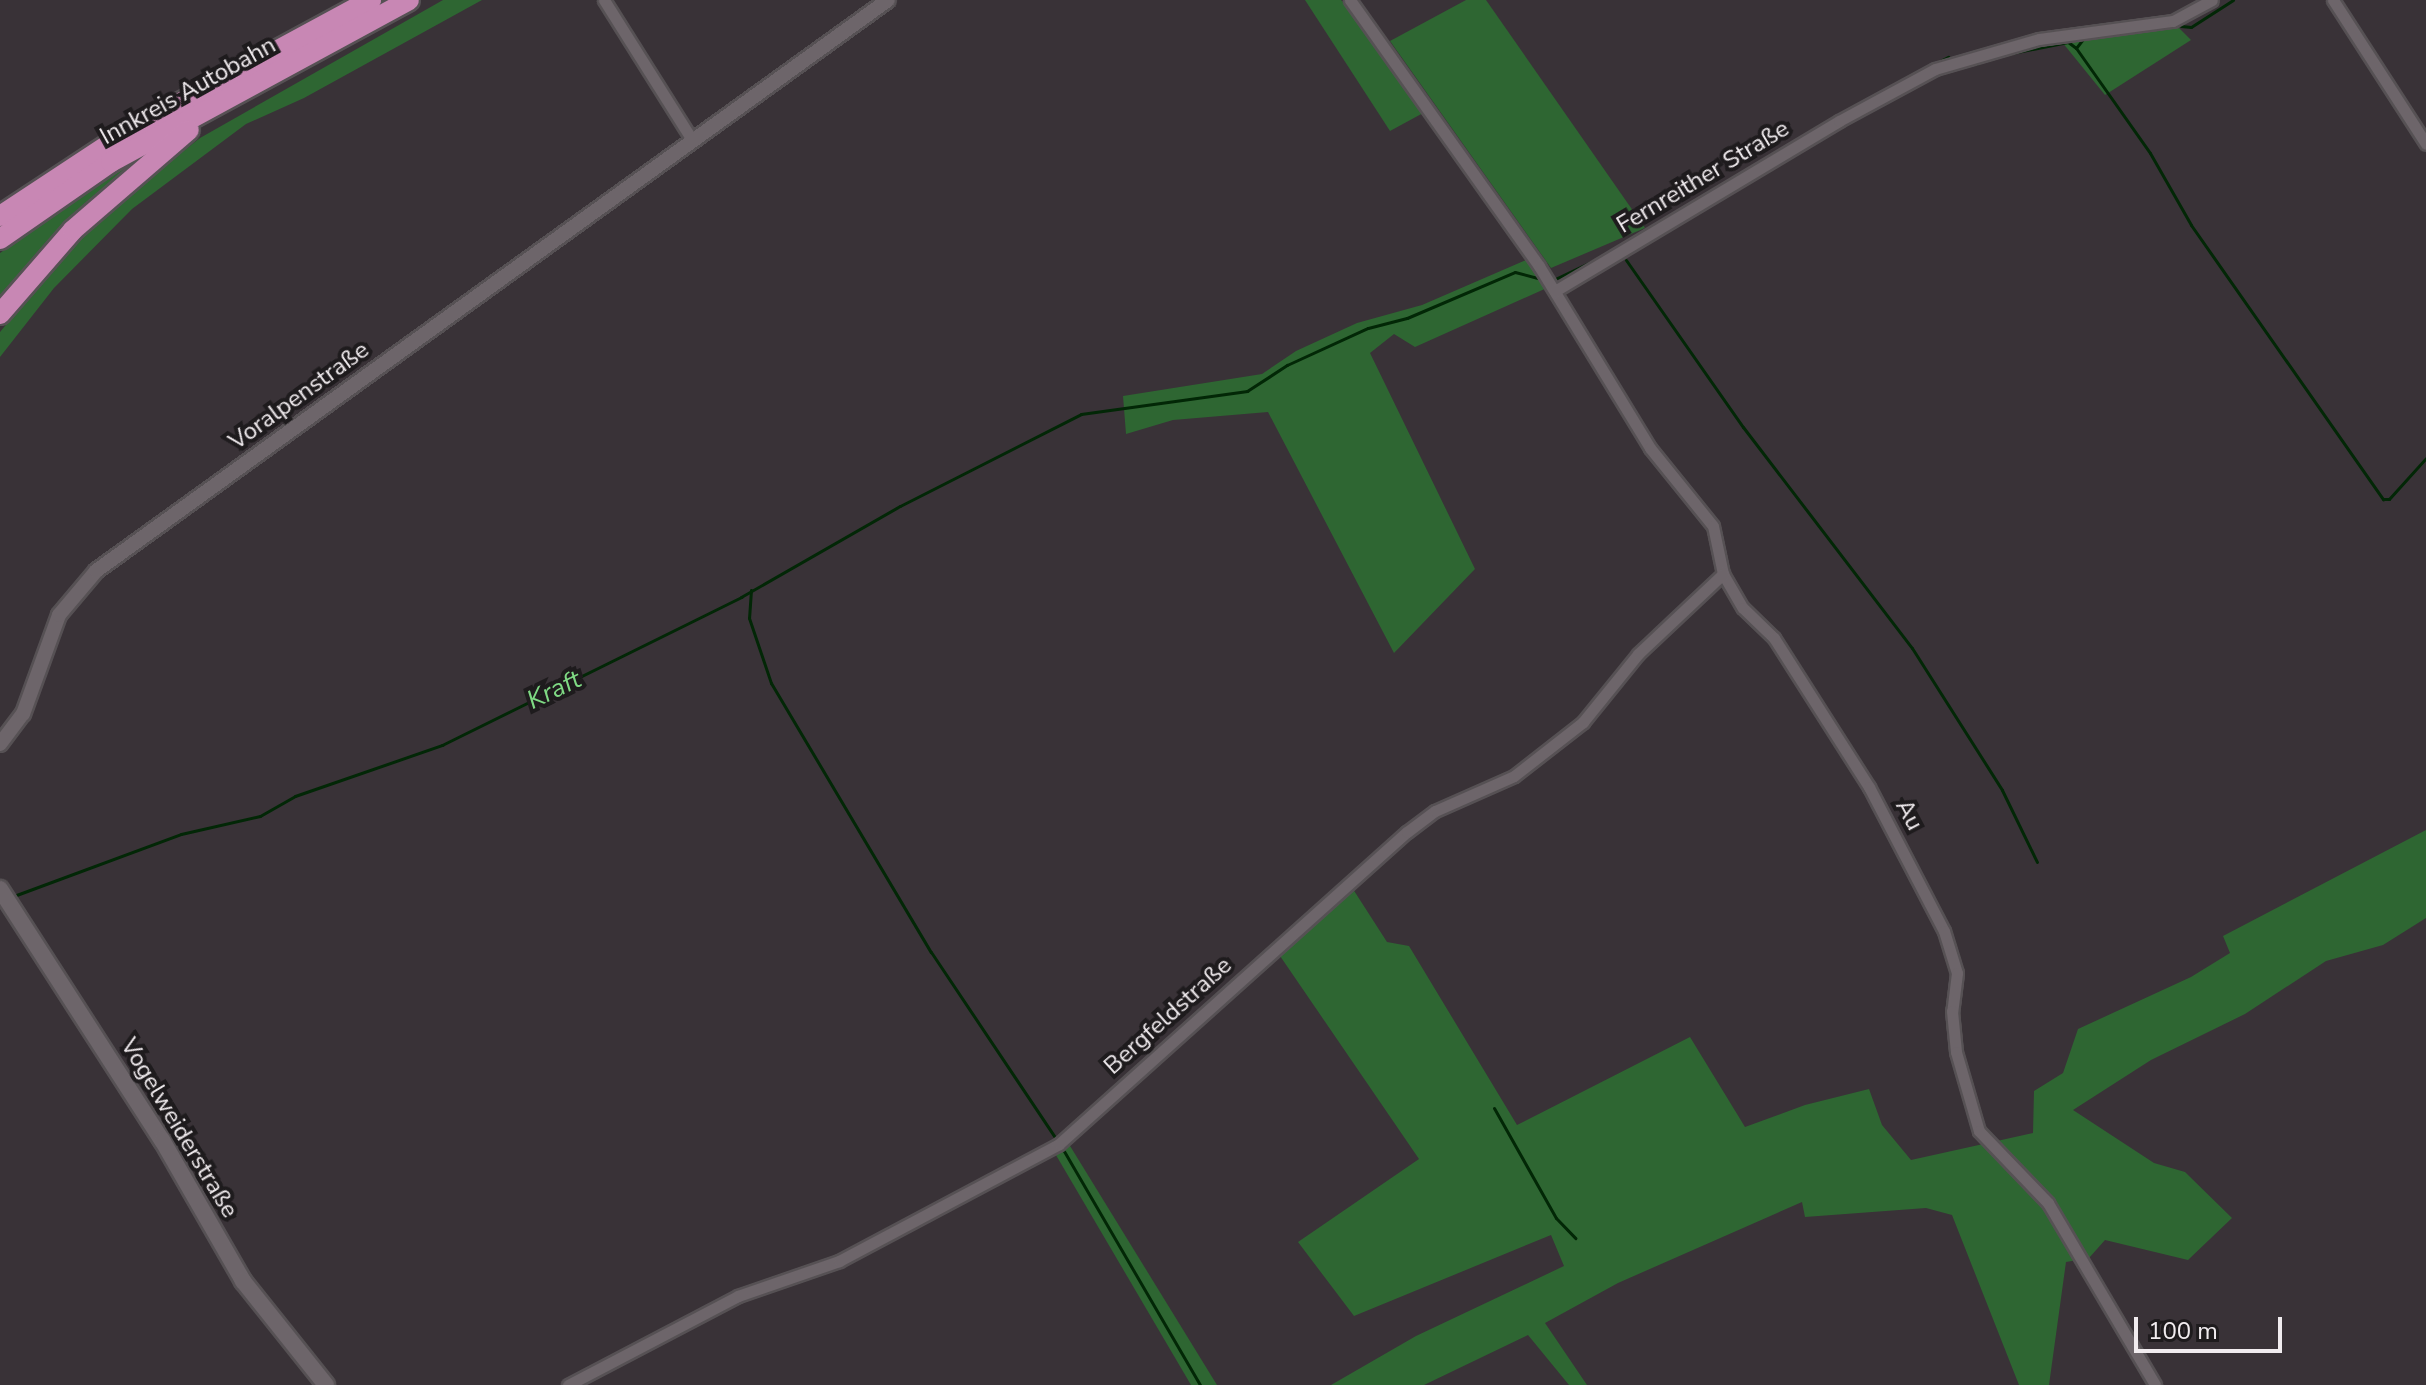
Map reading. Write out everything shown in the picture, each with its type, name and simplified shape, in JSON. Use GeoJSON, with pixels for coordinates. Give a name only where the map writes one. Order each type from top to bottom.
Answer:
{"type":"FeatureCollection","features":[{"type":"Feature","properties":{"kind":"highway","name":"Innkreis Autobahn"},"geometry":{"type":"LineString","coordinates":[[0,216],[132,129],[371,0]]}},
{"type":"Feature","properties":{"kind":"highway","name":"Innkreis Autobahn"},"geometry":{"type":"LineString","coordinates":[[0,239],[111,162],[409,0]]}},
{"type":"Feature","properties":{"kind":"highway"},"geometry":{"type":"LineString","coordinates":[[0,314],[96,208],[229,98]]}},
{"type":"Feature","properties":{"kind":"main road","name":"Vogelweiderstraße"},"geometry":{"type":"LineString","coordinates":[[4,896],[162,1140],[243,1281],[326,1385]]}},
{"type":"Feature","properties":{"kind":"street"},"geometry":{"type":"LineString","coordinates":[[604,0],[692,140]]}},
{"type":"Feature","properties":{"kind":"street","name":"Voralpenstraße"},"geometry":{"type":"LineString","coordinates":[[0,744],[23,714],[59,615],[96,571],[888,0]]}},
{"type":"Feature","properties":{"kind":"street"},"geometry":{"type":"LineString","coordinates":[[1350,0],[1550,284]]}},
{"type":"Feature","properties":{"kind":"street","name":"Fernreither Straße"},"geometry":{"type":"LineString","coordinates":[[1550,284],[1935,69],[2039,39],[2173,21],[2212,0]]}},
{"type":"Feature","properties":{"kind":"street"},"geometry":{"type":"LineString","coordinates":[[2333,0],[2426,144]]}},
{"type":"Feature","properties":{"kind":"street","name":"Au"},"geometry":{"type":"LineString","coordinates":[[1550,284],[1650,448],[1713,526],[1723,574],[1743,608],[1774,638],[1869,787],[1944,931],[1957,973],[1952,998],[1956,1052],[1979,1131],[2048,1203],[2155,1385]]}},
{"type":"Feature","properties":{"kind":"street","name":"Bergfeldstraße"},"geometry":{"type":"LineString","coordinates":[[568,1385],[738,1296],[839,1261],[1059,1144],[1407,832],[1435,811],[1514,776],[1583,722],[1638,654],[1723,574]]}},
{"type":"Feature","properties":{"kind":"green space"},"geometry":{"type":"Polygon","coordinates":[[[443,0],[482,0],[304,98],[246,124],[132,209],[54,288],[0,357],[0,332],[60,259],[116,203],[200,138],[443,0]]]}},
{"type":"Feature","properties":{"kind":"green space"},"geometry":{"type":"Polygon","coordinates":[[[1305,0],[1341,0],[1362,20],[1425,112],[1390,131],[1305,0]]]}},
{"type":"Feature","properties":{"kind":"green space"},"geometry":{"type":"Polygon","coordinates":[[[1466,0],[1486,0],[1645,228],[1551,268],[1390,41],[1466,0]]]}},
{"type":"Feature","properties":{"kind":"green space"},"geometry":{"type":"Polygon","coordinates":[[[2175,24],[2191,40],[2105,95],[2062,42],[2175,24]]]}},
{"type":"Feature","properties":{"kind":"green space"},"geometry":{"type":"Polygon","coordinates":[[[126,165],[128,170],[65,226],[0,301],[0,253],[126,165]]]}},
{"type":"Feature","properties":{"kind":"green space"},"geometry":{"type":"Polygon","coordinates":[[[1526,260],[1549,287],[1415,347],[1394,334],[1370,353],[1475,569],[1394,653],[1268,412],[1173,420],[1126,434],[1123,396],[1262,374],[1296,351],[1357,323],[1422,305],[1526,260]]]}},
{"type":"Feature","properties":{"kind":"green space"},"geometry":{"type":"Polygon","coordinates":[[[2426,830],[2426,918],[2383,945],[2326,961],[2245,1014],[2151,1060],[2073,1110],[2154,1163],[2185,1172],[2232,1218],[2188,1260],[2105,1240],[2089,1258],[2066,1262],[2049,1385],[2019,1385],[1952,1215],[1926,1208],[1805,1217],[1802,1202],[1618,1283],[1545,1323],[1587,1385],[1569,1385],[1528,1335],[1424,1385],[1331,1385],[1416,1336],[1564,1266],[1551,1235],[1354,1316],[1298,1242],[1419,1159],[1278,953],[1351,886],[1387,942],[1409,946],[1517,1125],[1690,1037],[1745,1127],[1805,1105],[1869,1089],[1882,1125],[1911,1160],[2033,1133],[2034,1091],[2063,1073],[2078,1029],[2191,977],[2230,953],[2223,936],[2426,830]]]}},
{"type":"Feature","properties":{"kind":"green space"},"geometry":{"type":"Polygon","coordinates":[[[1067,1141],[1217,1385],[1191,1385],[1053,1150],[1067,1141]]]}},
{"type":"Feature","properties":{"kind":"waterway"},"geometry":{"type":"LineString","coordinates":[[2181,26],[2191,27],[2233,0]]}},
{"type":"Feature","properties":{"kind":"waterway"},"geometry":{"type":"LineString","coordinates":[[2076,48],[2083,39]]}},
{"type":"Feature","properties":{"kind":"waterway"},"geometry":{"type":"LineString","coordinates":[[2002,55],[2068,42],[2076,48],[2150,153],[2191,225],[2383,499],[2389,499],[2426,458]]}},
{"type":"Feature","properties":{"kind":"waterway"},"geometry":{"type":"LineString","coordinates":[[1934,64],[1948,57]]}},
{"type":"Feature","properties":{"kind":"waterway"},"geometry":{"type":"LineString","coordinates":[[1975,64],[1991,58]]}},
{"type":"Feature","properties":{"kind":"waterway"},"geometry":{"type":"LineString","coordinates":[[1910,77],[1927,67]]}},
{"type":"Feature","properties":{"kind":"waterway"},"geometry":{"type":"LineString","coordinates":[[1784,147],[1826,123]]}},
{"type":"Feature","properties":{"kind":"waterway"},"geometry":{"type":"LineString","coordinates":[[1553,280],[1603,256]]}},
{"type":"Feature","properties":{"kind":"waterway"},"geometry":{"type":"LineString","coordinates":[[1626,260],[1743,427],[1912,648],[2002,790],[2037,862]]}},
{"type":"Feature","properties":{"kind":"waterway","name":"Kraft"},"geometry":{"type":"LineString","coordinates":[[11,897],[181,834],[260,816],[295,796],[442,745],[741,597],[900,506],[1081,414],[1247,391],[1287,365],[1368,328],[1407,318],[1515,272],[1545,280]]}},
{"type":"Feature","properties":{"kind":"waterway"},"geometry":{"type":"LineString","coordinates":[[751,590],[749,618],[771,683],[931,952],[1057,1140]]}},
{"type":"Feature","properties":{"kind":"waterway"},"geometry":{"type":"LineString","coordinates":[[1494,1108],[1556,1218],[1575,1238]]}},
{"type":"Feature","properties":{"kind":"waterway"},"geometry":{"type":"LineString","coordinates":[[1061,1146],[1200,1385]]}}]}
